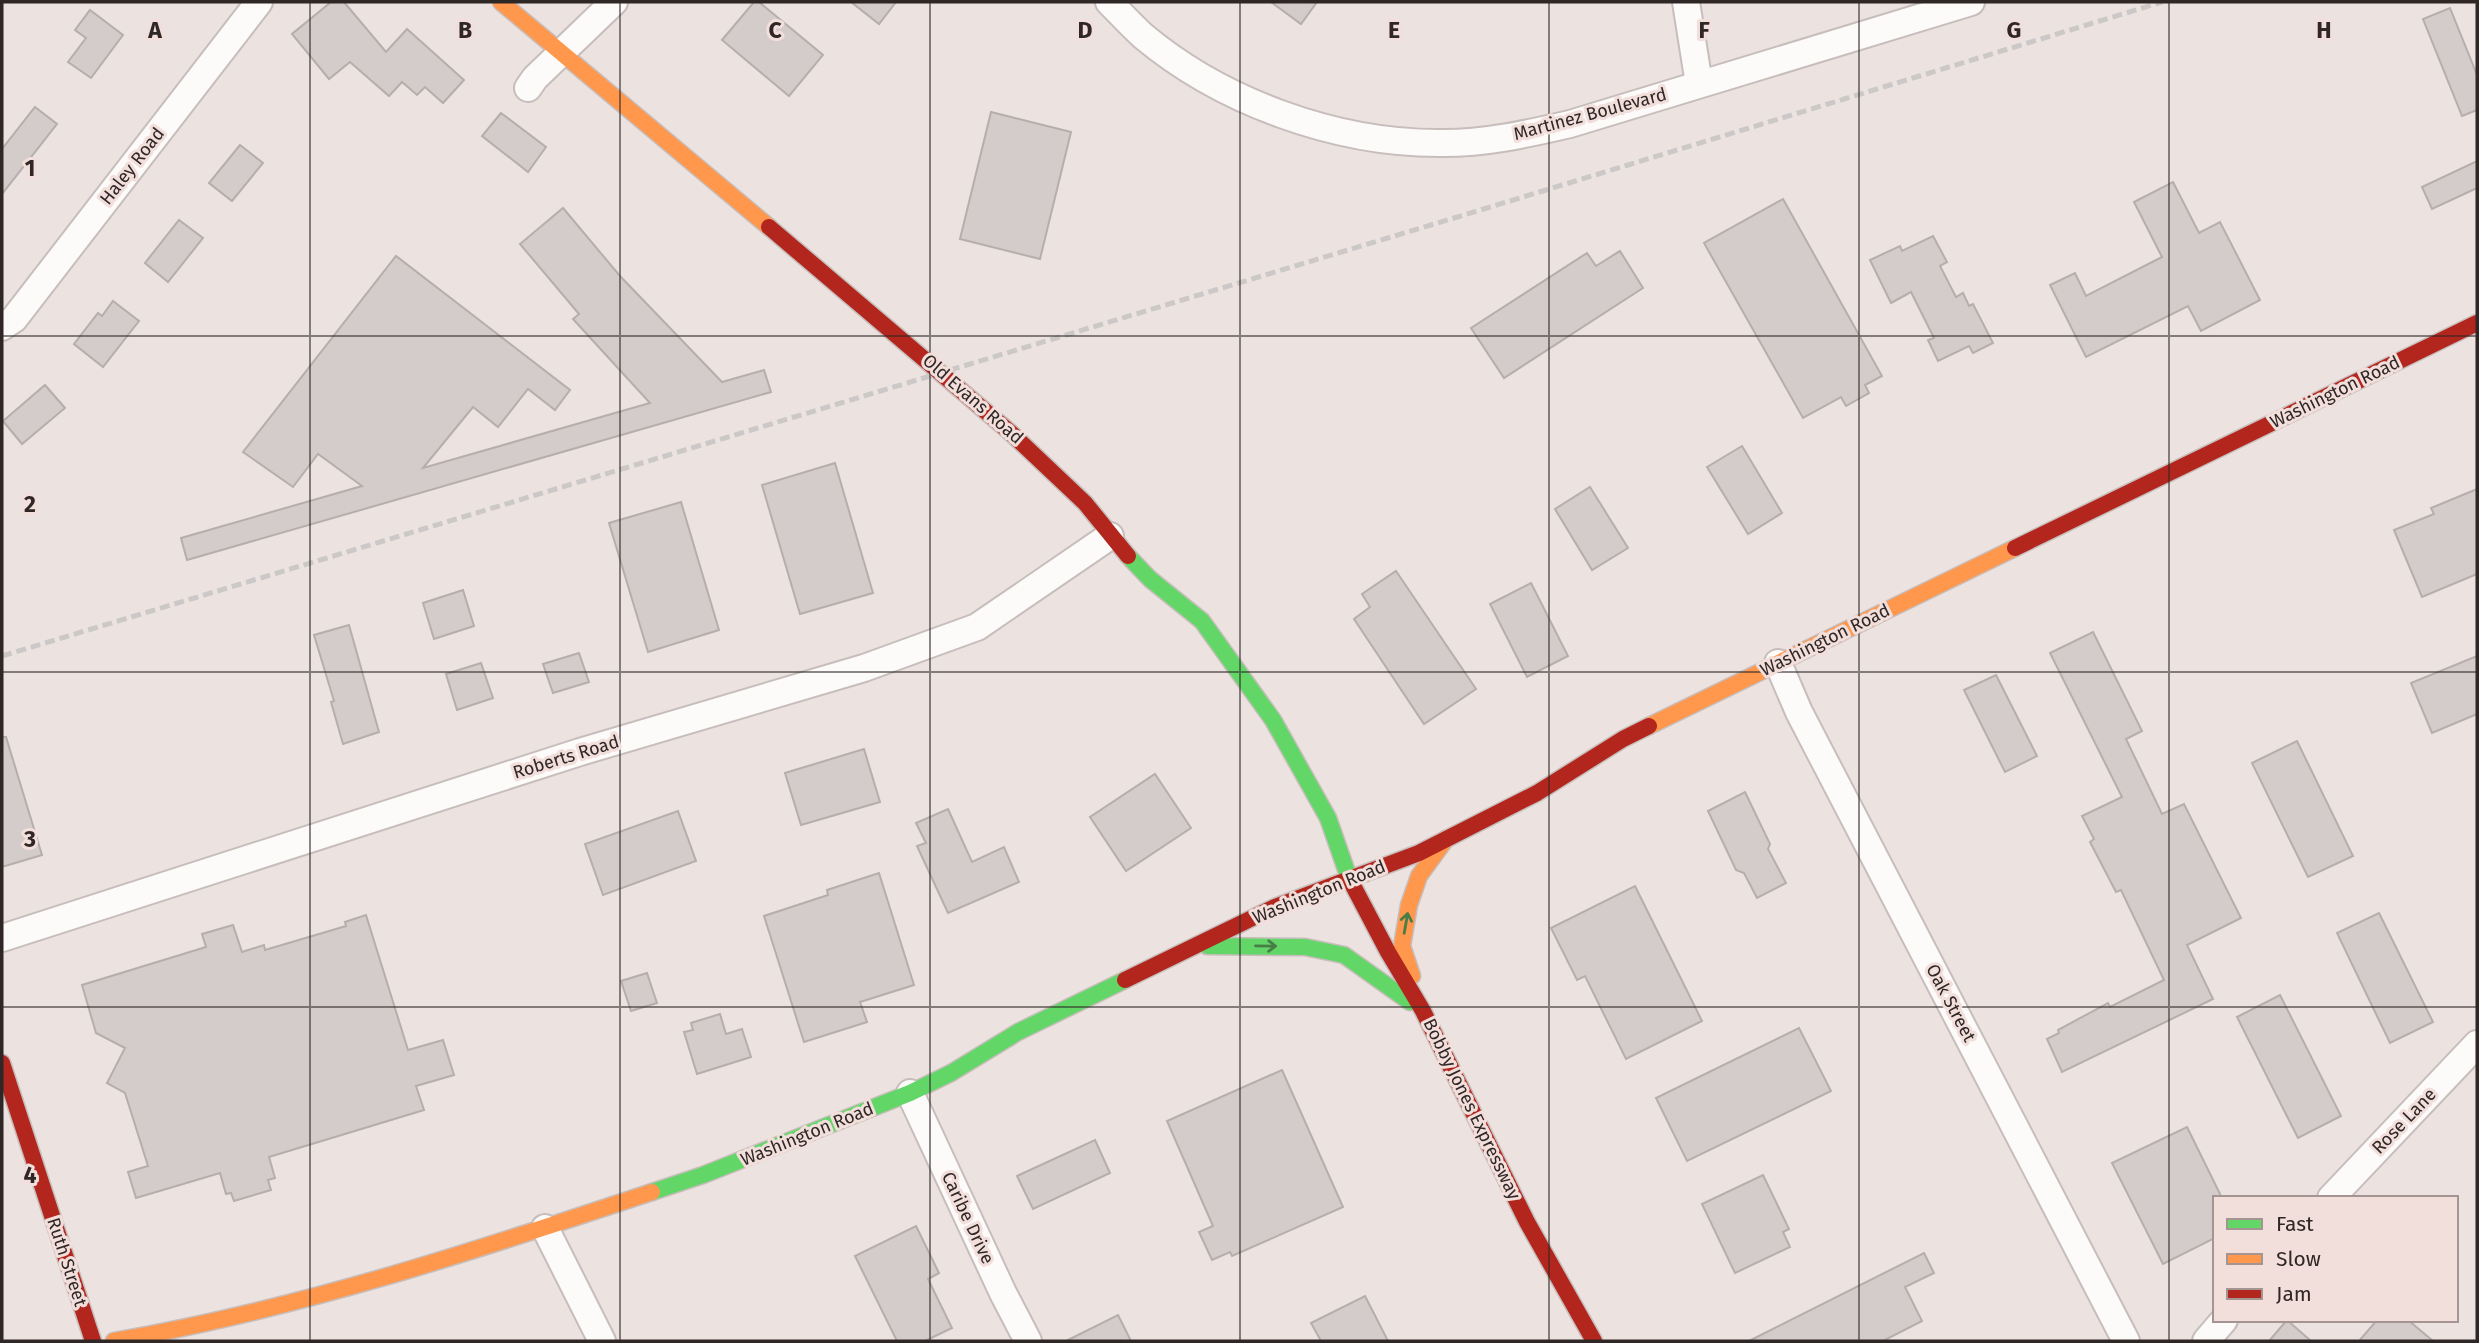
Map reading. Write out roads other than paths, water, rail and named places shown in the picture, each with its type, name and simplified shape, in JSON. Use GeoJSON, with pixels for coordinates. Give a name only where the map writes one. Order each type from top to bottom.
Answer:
{"type":"FeatureCollection","features":[{"type":"Feature","properties":{"kind":"main road","name":"Old Evans Road"},"geometry":{"type":"LineString","coordinates":[[501,2],[1011,433],[1085,503],[1110,536],[1150,579],[1202,621],[1273,720],[1328,818],[1349,878]]}},
{"type":"Feature","properties":{"kind":"main road","name":"Washington Road"},"geometry":{"type":"LineString","coordinates":[[114,1341],[171,1331],[337,1292],[545,1228],[703,1175],[910,1093],[951,1073],[1018,1032],[1275,907],[1419,853],[1537,793],[1623,739],[2477,323]]}},
{"type":"Feature","properties":{"kind":"main road"},"geometry":{"type":"LineString","coordinates":[[1423,1012],[1402,946],[1409,905],[1419,876],[1446,839]]}},
{"type":"Feature","properties":{"kind":"main road","name":"Bobby Jones Expressway"},"geometry":{"type":"LineString","coordinates":[[1349,878],[1423,1012],[1527,1222],[1594,1341]]}},
{"type":"Feature","properties":{"kind":"main road"},"geometry":{"type":"LineString","coordinates":[[1197,946],[1305,947],[1344,955],[1423,1012]]}},
{"type":"Feature","properties":{"kind":"main road","name":"Ruth Street"},"geometry":{"type":"LineString","coordinates":[[2,1063],[93,1341]]}},
{"type":"Feature","properties":{"kind":"street","name":"Haley Road"},"geometry":{"type":"LineString","coordinates":[[2,327],[14,318],[259,2]]}},
{"type":"Feature","properties":{"kind":"street"},"geometry":{"type":"LineString","coordinates":[[528,88],[535,78],[614,2]]}},
{"type":"Feature","properties":{"kind":"street","name":"Martinez Boulevard"},"geometry":{"type":"LineString","coordinates":[[1109,2],[1152,42],[1178,61],[1236,94],[1280,114],[1365,137],[1437,144],[1523,135],[1570,124],[1971,2]]}},
{"type":"Feature","properties":{"kind":"street"},"geometry":{"type":"LineString","coordinates":[[1686,2],[1699,84]]}},
{"type":"Feature","properties":{"kind":"street","name":"Roberts Road"},"geometry":{"type":"LineString","coordinates":[[2,938],[568,756],[864,668],[977,627],[1110,536]]}},
{"type":"Feature","properties":{"kind":"street","name":"Oak Street"},"geometry":{"type":"LineString","coordinates":[[1778,663],[1799,712],[2126,1341]]}},
{"type":"Feature","properties":{"kind":"street","name":"Rose Lane"},"geometry":{"type":"LineString","coordinates":[[2333,1196],[2477,1044]]}},
{"type":"Feature","properties":{"kind":"street","name":"Caribe Drive"},"geometry":{"type":"LineString","coordinates":[[910,1093],[1028,1341]]}},
{"type":"Feature","properties":{"kind":"street"},"geometry":{"type":"LineString","coordinates":[[545,1228],[602,1341]]}},
{"type":"Feature","properties":{"kind":"street"},"geometry":{"type":"LineString","coordinates":[[2206,1341],[2222,1322]]}},
{"type":"Feature","properties":{"kind":"railway"},"geometry":{"type":"LineString","coordinates":[[2,656],[2162,2]]}}]}
